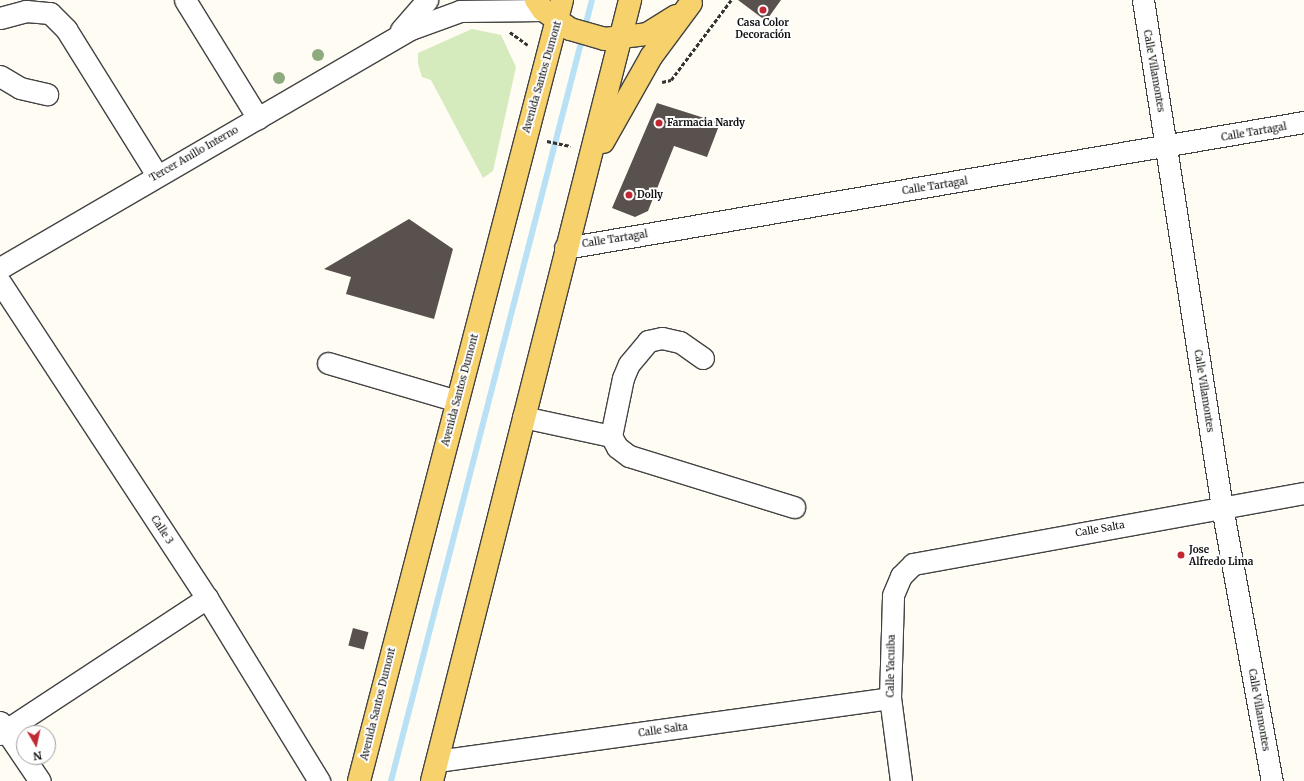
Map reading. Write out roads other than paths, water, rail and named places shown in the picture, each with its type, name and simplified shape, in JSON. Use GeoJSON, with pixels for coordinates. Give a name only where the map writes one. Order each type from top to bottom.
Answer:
{"type":"FeatureCollection","features":[{"type":"Feature","properties":{"kind":"main road","name":"Avenida Santos Dumont"},"geometry":{"type":"LineString","coordinates":[[359,781],[457,401],[550,50],[552,16],[562,0]]}},
{"type":"Feature","properties":{"kind":"main road"},"geometry":{"type":"LineString","coordinates":[[434,771],[565,248],[585,175],[612,39],[630,0]]}},
{"type":"Feature","properties":{"kind":"main road"},"geometry":{"type":"LineString","coordinates":[[552,16],[612,39],[665,24],[692,2]]}},
{"type":"Feature","properties":{"kind":"main road"},"geometry":{"type":"LineString","coordinates":[[585,175],[643,71],[692,2]]}},
{"type":"Feature","properties":{"kind":"street"},"geometry":{"type":"LineString","coordinates":[[186,0],[258,118]]}},
{"type":"Feature","properties":{"kind":"street","name":"Tercer Anillo Interno"},"geometry":{"type":"LineString","coordinates":[[389,44],[427,0]]}},
{"type":"Feature","properties":{"kind":"street","name":"Calle Villamontes"},"geometry":{"type":"LineString","coordinates":[[1142,0],[1167,148],[1222,507],[1272,781]]}},
{"type":"Feature","properties":{"kind":"street","name":"Tercer Anillo Interno"},"geometry":{"type":"LineString","coordinates":[[0,268],[157,175],[435,18],[460,11],[499,8],[552,16]]}},
{"type":"Feature","properties":{"kind":"street"},"geometry":{"type":"LineString","coordinates":[[0,18],[26,11],[50,13],[66,29],[157,175]]}},
{"type":"Feature","properties":{"kind":"street"},"geometry":{"type":"LineString","coordinates":[[0,76],[20,88],[46,94]]}},
{"type":"Feature","properties":{"kind":"street","name":"Calle Tartagal"},"geometry":{"type":"LineString","coordinates":[[565,248],[1167,148],[1304,122]]}},
{"type":"Feature","properties":{"kind":"street","name":"Calle 3"},"geometry":{"type":"LineString","coordinates":[[0,282],[207,598],[319,781]]}},
{"type":"Feature","properties":{"kind":"street"},"geometry":{"type":"LineString","coordinates":[[704,358],[680,342],[662,338],[648,341],[629,364],[623,378],[611,436],[617,447],[629,456],[794,507]]}},
{"type":"Feature","properties":{"kind":"street"},"geometry":{"type":"LineString","coordinates":[[328,364],[457,401]]}},
{"type":"Feature","properties":{"kind":"street"},"geometry":{"type":"LineString","coordinates":[[523,417],[611,436]]}},
{"type":"Feature","properties":{"kind":"street","name":"Calle Salta"},"geometry":{"type":"LineString","coordinates":[[901,576],[913,564],[928,559],[1304,493]]}},
{"type":"Feature","properties":{"kind":"street","name":"Calle Yacuiba"},"geometry":{"type":"LineString","coordinates":[[901,576],[893,595],[890,698],[902,781]]}},
{"type":"Feature","properties":{"kind":"street"},"geometry":{"type":"LineString","coordinates":[[40,781],[2,728],[207,598]]}},
{"type":"Feature","properties":{"kind":"street","name":"Calle Salta"},"geometry":{"type":"LineString","coordinates":[[434,771],[890,698]]}},
{"type":"Feature","properties":{"kind":"waterway"},"geometry":{"type":"LineString","coordinates":[[391,781],[592,0]]}},
{"type":"Feature","properties":{"kind":"place","name":"Casa Color Decoración"},"geometry":{"type":"Point","coordinates":[763,10]}},
{"type":"Feature","properties":{"kind":"place","name":"Farmacia Nardy"},"geometry":{"type":"Point","coordinates":[659,123]}},
{"type":"Feature","properties":{"kind":"place","name":"Dolly"},"geometry":{"type":"Point","coordinates":[629,195]}},
{"type":"Feature","properties":{"kind":"place","name":"Jose Alfredo Lima"},"geometry":{"type":"Point","coordinates":[1181,555]}}]}
